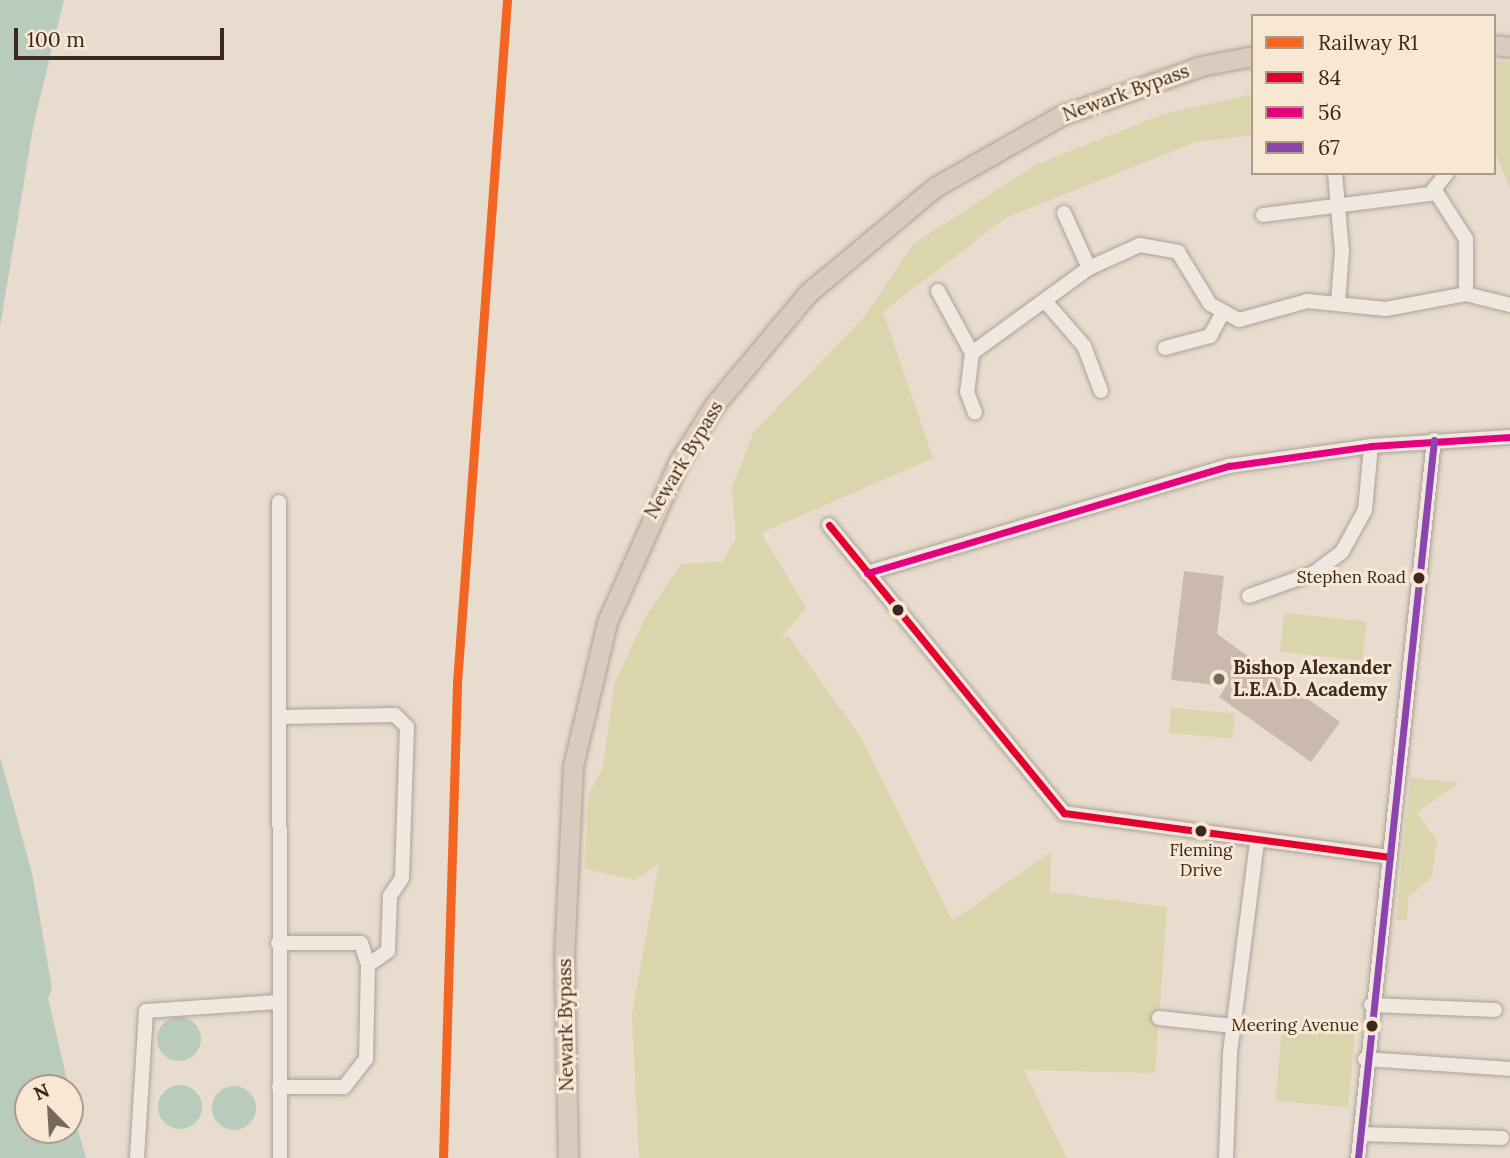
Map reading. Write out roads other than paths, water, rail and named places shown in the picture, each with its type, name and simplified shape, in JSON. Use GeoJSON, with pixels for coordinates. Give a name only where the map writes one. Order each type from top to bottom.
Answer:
{"type":"FeatureCollection","features":[{"type":"Feature","properties":{"kind":"highway","name":"Newark Bypass"},"geometry":{"type":"LineString","coordinates":[[568,1158],[564,958],[573,766],[607,622],[679,461],[766,338],[847,255],[916,200],[1062,115],[1201,66],[1251,56]]}},
{"type":"Feature","properties":{"kind":"street"},"geometry":{"type":"LineString","coordinates":[[1335,175],[1334,205],[1342,251],[1338,302]]}},
{"type":"Feature","properties":{"kind":"street"},"geometry":{"type":"LineString","coordinates":[[1263,215],[1435,191],[1446,175]]}},
{"type":"Feature","properties":{"kind":"street"},"geometry":{"type":"LineString","coordinates":[[1435,191],[1466,239],[1466,294]]}},
{"type":"Feature","properties":{"kind":"street"},"geometry":{"type":"LineString","coordinates":[[1064,213],[1089,268]]}},
{"type":"Feature","properties":{"kind":"street"},"geometry":{"type":"LineString","coordinates":[[972,353],[1089,268],[1140,245],[1172,248],[1222,314],[1250,319],[1292,303],[1338,302],[1386,309],[1466,294],[1510,305]]}},
{"type":"Feature","properties":{"kind":"street"},"geometry":{"type":"LineString","coordinates":[[938,291],[972,353],[967,392],[975,413]]}},
{"type":"Feature","properties":{"kind":"street"},"geometry":{"type":"LineString","coordinates":[[1045,301],[1084,346],[1101,391]]}},
{"type":"Feature","properties":{"kind":"street"},"geometry":{"type":"LineString","coordinates":[[1165,348],[1210,336],[1222,314]]}},
{"type":"Feature","properties":{"kind":"street"},"geometry":{"type":"LineString","coordinates":[[867,573],[1167,480],[1371,446],[1510,437]]}},
{"type":"Feature","properties":{"kind":"street"},"geometry":{"type":"LineString","coordinates":[[1358,1158],[1365,1059],[1390,857],[1434,440]]}},
{"type":"Feature","properties":{"kind":"street"},"geometry":{"type":"LineString","coordinates":[[1249,596],[1314,573],[1342,552],[1365,510],[1371,446]]}},
{"type":"Feature","properties":{"kind":"street"},"geometry":{"type":"LineString","coordinates":[[279,502],[280,1158]]}},
{"type":"Feature","properties":{"kind":"street"},"geometry":{"type":"LineString","coordinates":[[829,525],[1064,813],[1390,857]]}},
{"type":"Feature","properties":{"kind":"street"},"geometry":{"type":"LineString","coordinates":[[279,717],[395,715],[407,727],[402,878],[390,896],[388,951],[368,965]]}},
{"type":"Feature","properties":{"kind":"street"},"geometry":{"type":"LineString","coordinates":[[1226,1158],[1233,1026],[1257,841]]}},
{"type":"Feature","properties":{"kind":"street"},"geometry":{"type":"LineString","coordinates":[[278,943],[361,943],[368,965],[366,1059],[344,1087],[279,1087]]}},
{"type":"Feature","properties":{"kind":"street"},"geometry":{"type":"LineString","coordinates":[[137,1158],[146,1011],[278,1002]]}},
{"type":"Feature","properties":{"kind":"street"},"geometry":{"type":"LineString","coordinates":[[1371,1005],[1495,1010]]}},
{"type":"Feature","properties":{"kind":"street"},"geometry":{"type":"LineString","coordinates":[[1159,1018],[1233,1026]]}},
{"type":"Feature","properties":{"kind":"street"},"geometry":{"type":"LineString","coordinates":[[1365,1059],[1510,1069]]}},
{"type":"Feature","properties":{"kind":"street"},"geometry":{"type":"LineString","coordinates":[[1360,1133],[1502,1138]]}},
{"type":"Feature","properties":{"kind":"rail line","name":"R1"},"geometry":{"type":"LineString","coordinates":[[443,1158],[457,683],[507,0]]}},
{"type":"Feature","properties":{"kind":"place","name":"Stephen Road"},"geometry":{"type":"Point","coordinates":[1419,578]}},
{"type":"Feature","properties":{"kind":"place","name":"Bishop Alexander L.E.A.D. Academy"},"geometry":{"type":"Point","coordinates":[1219,679]}},
{"type":"Feature","properties":{"kind":"place","name":"Fleming Drive"},"geometry":{"type":"Point","coordinates":[1201,831]}},
{"type":"Feature","properties":{"kind":"place","name":"Meering Avenue"},"geometry":{"type":"Point","coordinates":[1372,1026]}}]}
